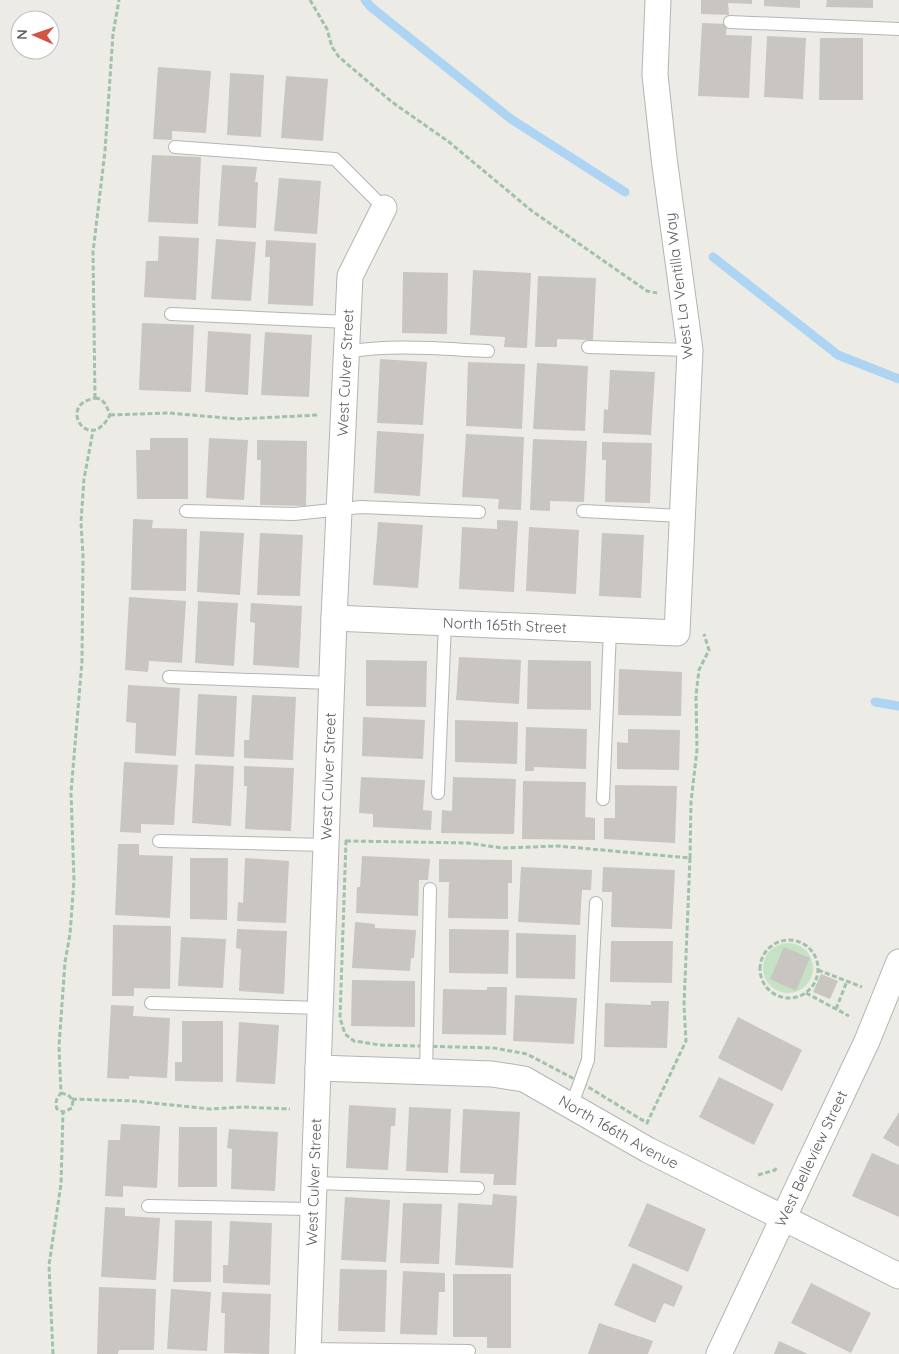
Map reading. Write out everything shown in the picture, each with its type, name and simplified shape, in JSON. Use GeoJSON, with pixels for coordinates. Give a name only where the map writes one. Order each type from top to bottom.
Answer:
{"type":"FeatureCollection","features":[{"type":"Feature","properties":{"kind":"street","name":"West La Ventilla Way"},"geometry":{"type":"LineString","coordinates":[[658,0],[655,74],[664,158],[690,350],[682,516],[688,632]]}},
{"type":"Feature","properties":{"kind":"street","name":"West Culver Street"},"geometry":{"type":"LineString","coordinates":[[308,1351],[321,1008],[336,843],[332,683],[350,276],[384,208]]}},
{"type":"Feature","properties":{"kind":"street","name":"North 165th Street"},"geometry":{"type":"LineString","coordinates":[[334,618],[688,632]]}},
{"type":"Feature","properties":{"kind":"street","name":"West Belleview Street"},"geometry":{"type":"LineString","coordinates":[[719,1354],[867,1041],[899,962]]}},
{"type":"Feature","properties":{"kind":"street","name":"North 166th Avenue"},"geometry":{"type":"LineString","coordinates":[[318,1068],[492,1074],[524,1079],[648,1150],[899,1276]]}},
{"type":"Feature","properties":{"kind":"lane"},"geometry":{"type":"LineString","coordinates":[[730,22],[899,29]]}},
{"type":"Feature","properties":{"kind":"lane"},"geometry":{"type":"LineString","coordinates":[[175,147],[335,159],[384,208]]}},
{"type":"Feature","properties":{"kind":"lane"},"geometry":{"type":"LineString","coordinates":[[171,314],[348,322]]}},
{"type":"Feature","properties":{"kind":"lane"},"geometry":{"type":"LineString","coordinates":[[346,352],[367,348],[414,347],[488,351]]}},
{"type":"Feature","properties":{"kind":"lane"},"geometry":{"type":"LineString","coordinates":[[588,347],[690,350]]}},
{"type":"Feature","properties":{"kind":"lane"},"geometry":{"type":"LineString","coordinates":[[186,511],[294,514],[361,507],[479,512]]}},
{"type":"Feature","properties":{"kind":"lane"},"geometry":{"type":"LineString","coordinates":[[583,511],[682,516]]}},
{"type":"Feature","properties":{"kind":"lane"},"geometry":{"type":"LineString","coordinates":[[438,793],[445,623]]}},
{"type":"Feature","properties":{"kind":"lane"},"geometry":{"type":"LineString","coordinates":[[603,799],[610,630]]}},
{"type":"Feature","properties":{"kind":"lane"},"geometry":{"type":"LineString","coordinates":[[169,677],[332,683]]}},
{"type":"Feature","properties":{"kind":"lane"},"geometry":{"type":"LineString","coordinates":[[158,841],[336,843]]}},
{"type":"Feature","properties":{"kind":"lane"},"geometry":{"type":"LineString","coordinates":[[426,1072],[430,889]]}},
{"type":"Feature","properties":{"kind":"lane"},"geometry":{"type":"LineString","coordinates":[[571,1106],[588,1060],[596,903]]}},
{"type":"Feature","properties":{"kind":"lane"},"geometry":{"type":"LineString","coordinates":[[151,1003],[321,1008]]}},
{"type":"Feature","properties":{"kind":"lane"},"geometry":{"type":"LineString","coordinates":[[314,1183],[478,1188]]}},
{"type":"Feature","properties":{"kind":"lane"},"geometry":{"type":"LineString","coordinates":[[148,1206],[312,1209]]}},
{"type":"Feature","properties":{"kind":"lane"},"geometry":{"type":"LineString","coordinates":[[308,1351],[469,1351]]}},
{"type":"Feature","properties":{"kind":"path"},"geometry":{"type":"LineString","coordinates":[[95,398],[93,252],[105,151],[113,34],[119,0]]}},
{"type":"Feature","properties":{"kind":"path"},"geometry":{"type":"LineString","coordinates":[[310,0],[327,28],[332,47],[339,58],[392,102],[449,142],[532,211],[647,291],[660,293]]}},
{"type":"Feature","properties":{"kind":"path"},"geometry":{"type":"LineString","coordinates":[[95,398],[104,402],[110,415],[100,428],[93,431],[84,428],[78,423],[77,415],[79,407],[84,401],[95,398]]}},
{"type":"Feature","properties":{"kind":"path"},"geometry":{"type":"LineString","coordinates":[[110,415],[169,413],[237,419],[322,415]]}},
{"type":"Feature","properties":{"kind":"path"},"geometry":{"type":"LineString","coordinates":[[72,1099],[72,1108],[64,1112],[57,1109],[55,1104],[57,1098],[62,1093],[58,1046],[74,880],[71,793],[82,661],[83,556],[81,522],[84,479],[93,431]]}},
{"type":"Feature","properties":{"kind":"path"},"geometry":{"type":"LineString","coordinates":[[647,1123],[686,1041],[684,1005],[691,802],[697,750],[696,695],[699,670],[708,650],[705,635],[688,632]]}},
{"type":"Feature","properties":{"kind":"path"},"geometry":{"type":"LineString","coordinates":[[347,832],[336,843],[340,1018],[345,1034],[354,1041],[371,1044],[494,1048],[527,1054],[580,1082],[655,1127]]}},
{"type":"Feature","properties":{"kind":"path"},"geometry":{"type":"LineString","coordinates":[[336,843],[460,843],[502,848],[558,846],[690,858]]}},
{"type":"Feature","properties":{"kind":"path"},"geometry":{"type":"LineString","coordinates":[[787,939],[797,940],[806,944],[817,960],[818,970],[812,987],[806,993],[796,998],[777,996],[769,991],[762,983],[759,974],[763,954],[777,941],[787,939]]}},
{"type":"Feature","properties":{"kind":"path"},"geometry":{"type":"LineString","coordinates":[[818,970],[863,988],[860,995]]}},
{"type":"Feature","properties":{"kind":"path"},"geometry":{"type":"LineString","coordinates":[[836,1010],[847,981]]}},
{"type":"Feature","properties":{"kind":"path"},"geometry":{"type":"LineString","coordinates":[[806,993],[850,1016]]}},
{"type":"Feature","properties":{"kind":"path"},"geometry":{"type":"LineString","coordinates":[[847,1025],[854,1009]]}},
{"type":"Feature","properties":{"kind":"path"},"geometry":{"type":"LineString","coordinates":[[62,1093],[72,1099],[210,1109],[243,1107],[290,1109]]}},
{"type":"Feature","properties":{"kind":"path"},"geometry":{"type":"LineString","coordinates":[[53,1354],[49,1265],[61,1184],[64,1112]]}},
{"type":"Feature","properties":{"kind":"path"},"geometry":{"type":"LineString","coordinates":[[749,1172],[758,1176],[775,1170],[780,1162]]}},
{"type":"Feature","properties":{"kind":"green space"},"geometry":{"type":"Polygon","coordinates":[[[783,943],[793,943],[806,950],[813,963],[813,973],[806,986],[793,993],[783,993],[774,989],[767,982],[763,973],[763,963],[767,954],[774,947],[783,943]]]}},
{"type":"Feature","properties":{"kind":"building"},"geometry":{"type":"Polygon","coordinates":[[[701,0],[752,0],[752,4],[728,3],[729,15],[701,14],[701,0]]]}},
{"type":"Feature","properties":{"kind":"building"},"geometry":{"type":"Polygon","coordinates":[[[764,0],[800,0],[800,8],[764,6],[764,0]]]}},
{"type":"Feature","properties":{"kind":"building"},"geometry":{"type":"Polygon","coordinates":[[[827,0],[873,0],[873,8],[826,7],[827,0]]]}},
{"type":"Feature","properties":{"kind":"building"},"geometry":{"type":"Polygon","coordinates":[[[702,23],[727,24],[726,35],[752,36],[749,98],[698,96],[702,23]]]}},
{"type":"Feature","properties":{"kind":"building"},"geometry":{"type":"Polygon","coordinates":[[[767,36],[806,38],[803,99],[764,97],[767,36]]]}},
{"type":"Feature","properties":{"kind":"building"},"geometry":{"type":"Polygon","coordinates":[[[820,38],[863,38],[863,100],[819,100],[820,38]]]}},
{"type":"Feature","properties":{"kind":"building"},"geometry":{"type":"Polygon","coordinates":[[[158,67],[211,71],[206,133],[172,131],[172,140],[153,139],[158,67]]]}},
{"type":"Feature","properties":{"kind":"building"},"geometry":{"type":"Polygon","coordinates":[[[230,73],[264,75],[261,137],[227,135],[230,73]]]}},
{"type":"Feature","properties":{"kind":"building"},"geometry":{"type":"Polygon","coordinates":[[[286,76],[328,79],[323,141],[281,138],[286,76]]]}},
{"type":"Feature","properties":{"kind":"building"},"geometry":{"type":"Polygon","coordinates":[[[152,155],[201,157],[198,224],[148,222],[152,155]]]}},
{"type":"Feature","properties":{"kind":"building"},"geometry":{"type":"Polygon","coordinates":[[[222,165],[257,167],[255,182],[258,182],[256,228],[218,226],[222,165]]]}},
{"type":"Feature","properties":{"kind":"building"},"geometry":{"type":"Polygon","coordinates":[[[279,178],[321,181],[317,234],[274,231],[279,178]]]}},
{"type":"Feature","properties":{"kind":"building"},"geometry":{"type":"Polygon","coordinates":[[[159,236],[199,238],[196,300],[144,297],[146,261],[158,261],[159,236]]]}},
{"type":"Feature","properties":{"kind":"building"},"geometry":{"type":"Polygon","coordinates":[[[216,239],[256,242],[251,301],[211,299],[216,239]]]}},
{"type":"Feature","properties":{"kind":"building"},"geometry":{"type":"Polygon","coordinates":[[[266,240],[316,243],[313,306],[268,304],[270,257],[265,257],[266,240]]]}},
{"type":"Feature","properties":{"kind":"building"},"geometry":{"type":"Polygon","coordinates":[[[473,270],[531,273],[527,348],[504,347],[505,337],[470,335],[473,270]]]}},
{"type":"Feature","properties":{"kind":"building"},"geometry":{"type":"Polygon","coordinates":[[[403,272],[448,273],[447,334],[402,333],[403,272]]]}},
{"type":"Feature","properties":{"kind":"building"},"geometry":{"type":"Polygon","coordinates":[[[538,276],[596,278],[593,340],[557,339],[557,347],[535,347],[538,276]]]}},
{"type":"Feature","properties":{"kind":"building"},"geometry":{"type":"Polygon","coordinates":[[[142,323],[194,325],[191,392],[139,390],[142,323]]]}},
{"type":"Feature","properties":{"kind":"building"},"geometry":{"type":"Polygon","coordinates":[[[208,331],[251,334],[248,395],[205,392],[208,331]]]}},
{"type":"Feature","properties":{"kind":"building"},"geometry":{"type":"Polygon","coordinates":[[[265,332],[312,335],[309,397],[261,395],[265,332]]]}},
{"type":"Feature","properties":{"kind":"building"},"geometry":{"type":"Polygon","coordinates":[[[380,359],[427,362],[423,425],[377,423],[380,359]]]}},
{"type":"Feature","properties":{"kind":"building"},"geometry":{"type":"Polygon","coordinates":[[[468,362],[525,364],[522,429],[466,426],[468,362]]]}},
{"type":"Feature","properties":{"kind":"building"},"geometry":{"type":"Polygon","coordinates":[[[537,363],[588,366],[585,431],[533,429],[537,363]]]}},
{"type":"Feature","properties":{"kind":"building"},"geometry":{"type":"Polygon","coordinates":[[[610,370],[655,372],[651,435],[603,433],[604,409],[608,410],[610,370]]]}},
{"type":"Feature","properties":{"kind":"building"},"geometry":{"type":"Polygon","coordinates":[[[377,431],[424,434],[420,496],[374,493],[377,431]]]}},
{"type":"Feature","properties":{"kind":"building"},"geometry":{"type":"Polygon","coordinates":[[[466,434],[524,437],[521,510],[498,509],[499,499],[462,497],[466,434]]]}},
{"type":"Feature","properties":{"kind":"building"},"geometry":{"type":"Polygon","coordinates":[[[150,438],[188,438],[188,499],[137,499],[136,450],[150,450],[150,438]]]}},
{"type":"Feature","properties":{"kind":"building"},"geometry":{"type":"Polygon","coordinates":[[[209,438],[248,440],[244,500],[206,498],[209,438]]]}},
{"type":"Feature","properties":{"kind":"building"},"geometry":{"type":"Polygon","coordinates":[[[533,439],[587,441],[584,502],[550,501],[550,511],[530,510],[533,439]]]}},
{"type":"Feature","properties":{"kind":"building"},"geometry":{"type":"Polygon","coordinates":[[[257,440],[307,441],[306,506],[260,505],[261,460],[257,460],[257,440]]]}},
{"type":"Feature","properties":{"kind":"building"},"geometry":{"type":"Polygon","coordinates":[[[602,442],[652,443],[650,503],[605,502],[606,460],[602,460],[602,442]]]}},
{"type":"Feature","properties":{"kind":"building"},"geometry":{"type":"Polygon","coordinates":[[[133,519],[153,520],[152,528],[187,529],[186,591],[131,590],[133,519]]]}},
{"type":"Feature","properties":{"kind":"building"},"geometry":{"type":"Polygon","coordinates":[[[497,520],[518,521],[514,592],[459,589],[462,527],[497,529],[497,520]]]}},
{"type":"Feature","properties":{"kind":"building"},"geometry":{"type":"Polygon","coordinates":[[[378,522],[423,525],[418,588],[373,585],[378,522]]]}},
{"type":"Feature","properties":{"kind":"building"},"geometry":{"type":"Polygon","coordinates":[[[529,527],[579,530],[576,594],[526,591],[529,527]]]}},
{"type":"Feature","properties":{"kind":"building"},"geometry":{"type":"Polygon","coordinates":[[[200,531],[244,533],[240,595],[197,592],[200,531]]]}},
{"type":"Feature","properties":{"kind":"building"},"geometry":{"type":"Polygon","coordinates":[[[260,533],[303,535],[300,596],[257,595],[260,533]]]}},
{"type":"Feature","properties":{"kind":"building"},"geometry":{"type":"Polygon","coordinates":[[[602,533],[644,535],[641,598],[599,596],[602,533]]]}},
{"type":"Feature","properties":{"kind":"building"},"geometry":{"type":"Polygon","coordinates":[[[129,597],[186,601],[182,663],[149,661],[148,672],[125,670],[129,597]]]}},
{"type":"Feature","properties":{"kind":"building"},"geometry":{"type":"Polygon","coordinates":[[[198,601],[238,603],[234,666],[195,663],[198,601]]]}},
{"type":"Feature","properties":{"kind":"building"},"geometry":{"type":"Polygon","coordinates":[[[251,603],[302,606],[299,668],[253,665],[255,623],[250,622],[251,603]]]}},
{"type":"Feature","properties":{"kind":"building"},"geometry":{"type":"Polygon","coordinates":[[[459,657],[521,660],[519,704],[456,700],[459,657]]]}},
{"type":"Feature","properties":{"kind":"building"},"geometry":{"type":"Polygon","coordinates":[[[366,660],[427,661],[426,707],[366,706],[366,660]]]}},
{"type":"Feature","properties":{"kind":"building"},"geometry":{"type":"Polygon","coordinates":[[[528,660],[591,661],[591,710],[527,709],[528,660]]]}},
{"type":"Feature","properties":{"kind":"building"},"geometry":{"type":"Polygon","coordinates":[[[619,669],[682,672],[681,716],[618,715],[619,669]]]}},
{"type":"Feature","properties":{"kind":"building"},"geometry":{"type":"Polygon","coordinates":[[[128,685],[180,688],[176,756],[135,753],[136,723],[126,722],[128,685]]]}},
{"type":"Feature","properties":{"kind":"building"},"geometry":{"type":"Polygon","coordinates":[[[198,694],[237,696],[234,757],[195,755],[198,694]]]}},
{"type":"Feature","properties":{"kind":"building"},"geometry":{"type":"Polygon","coordinates":[[[252,695],[296,697],[293,760],[244,758],[244,740],[249,740],[252,695]]]}},
{"type":"Feature","properties":{"kind":"building"},"geometry":{"type":"Polygon","coordinates":[[[363,717],[425,720],[423,759],[362,756],[363,717]]]}},
{"type":"Feature","properties":{"kind":"building"},"geometry":{"type":"Polygon","coordinates":[[[455,720],[518,722],[517,764],[455,762],[455,720]]]}},
{"type":"Feature","properties":{"kind":"building"},"geometry":{"type":"Polygon","coordinates":[[[526,727],[587,729],[586,769],[534,767],[534,771],[525,771],[526,727]]]}},
{"type":"Feature","properties":{"kind":"building"},"geometry":{"type":"Polygon","coordinates":[[[628,729],[680,730],[679,770],[617,769],[617,742],[628,743],[628,729]]]}},
{"type":"Feature","properties":{"kind":"building"},"geometry":{"type":"Polygon","coordinates":[[[124,762],[178,765],[174,825],[141,824],[141,833],[120,832],[124,762]]]}},
{"type":"Feature","properties":{"kind":"building"},"geometry":{"type":"Polygon","coordinates":[[[195,764],[234,766],[231,826],[192,823],[195,764]]]}},
{"type":"Feature","properties":{"kind":"building"},"geometry":{"type":"Polygon","coordinates":[[[244,766],[294,768],[291,831],[245,829],[247,786],[244,786],[244,766]]]}},
{"type":"Feature","properties":{"kind":"building"},"geometry":{"type":"Polygon","coordinates":[[[361,777],[425,780],[423,810],[432,811],[431,830],[373,827],[373,814],[359,813],[361,777]]]}},
{"type":"Feature","properties":{"kind":"building"},"geometry":{"type":"Polygon","coordinates":[[[453,777],[516,779],[514,834],[441,833],[442,810],[452,811],[453,777]]]}},
{"type":"Feature","properties":{"kind":"building"},"geometry":{"type":"Polygon","coordinates":[[[523,781],[586,782],[585,817],[595,818],[595,840],[522,839],[523,781]]]}},
{"type":"Feature","properties":{"kind":"building"},"geometry":{"type":"Polygon","coordinates":[[[615,785],[677,786],[675,843],[604,839],[604,818],[615,818],[615,785]]]}},
{"type":"Feature","properties":{"kind":"building"},"geometry":{"type":"Polygon","coordinates":[[[118,844],[139,844],[139,855],[173,856],[170,918],[115,915],[118,844]]]}},
{"type":"Feature","properties":{"kind":"building"},"geometry":{"type":"Polygon","coordinates":[[[362,856],[430,859],[428,880],[419,880],[418,916],[356,913],[357,887],[360,887],[362,856]]]}},
{"type":"Feature","properties":{"kind":"building"},"geometry":{"type":"Polygon","coordinates":[[[190,858],[228,858],[227,920],[190,919],[190,858]]]}},
{"type":"Feature","properties":{"kind":"building"},"geometry":{"type":"Polygon","coordinates":[[[245,858],[289,861],[286,923],[237,921],[238,902],[243,903],[245,858]]]}},
{"type":"Feature","properties":{"kind":"building"},"geometry":{"type":"Polygon","coordinates":[[[439,859],[512,860],[512,883],[508,883],[508,919],[448,918],[449,882],[439,882],[439,859]]]}},
{"type":"Feature","properties":{"kind":"building"},"geometry":{"type":"Polygon","coordinates":[[[521,867],[592,870],[591,890],[582,890],[580,925],[518,922],[521,867]]]}},
{"type":"Feature","properties":{"kind":"building"},"geometry":{"type":"Polygon","coordinates":[[[603,867],[675,870],[672,929],[611,927],[612,892],[602,892],[603,867]]]}},
{"type":"Feature","properties":{"kind":"building"},"geometry":{"type":"Polygon","coordinates":[[[355,922],[375,924],[375,928],[416,930],[414,958],[411,958],[410,971],[352,968],[355,922]]]}},
{"type":"Feature","properties":{"kind":"building"},"geometry":{"type":"Polygon","coordinates":[[[113,925],[171,926],[170,989],[134,988],[134,996],[112,996],[113,925]]]}},
{"type":"Feature","properties":{"kind":"building"},"geometry":{"type":"Polygon","coordinates":[[[237,929],[287,931],[284,994],[239,991],[241,949],[236,948],[237,929]]]}},
{"type":"Feature","properties":{"kind":"building"},"geometry":{"type":"Polygon","coordinates":[[[449,929],[509,930],[508,974],[449,973],[449,929]]]}},
{"type":"Feature","properties":{"kind":"building"},"geometry":{"type":"Polygon","coordinates":[[[516,933],[576,935],[575,979],[516,978],[516,933]]]}},
{"type":"Feature","properties":{"kind":"building"},"geometry":{"type":"Polygon","coordinates":[[[181,937],[226,939],[223,988],[178,986],[181,937]]]}},
{"type":"Feature","properties":{"kind":"building"},"geometry":{"type":"Polygon","coordinates":[[[611,941],[673,941],[672,983],[610,982],[611,941]]]}},
{"type":"Feature","properties":{"kind":"building"},"geometry":{"type":"Polygon","coordinates":[[[784,947],[810,958],[796,991],[770,979],[784,947]]]}},
{"type":"Feature","properties":{"kind":"building"},"geometry":{"type":"Polygon","coordinates":[[[821,974],[838,981],[830,999],[813,992],[821,974]]]}},
{"type":"Feature","properties":{"kind":"building"},"geometry":{"type":"Polygon","coordinates":[[[352,980],[415,981],[415,1027],[351,1026],[352,980]]]}},
{"type":"Feature","properties":{"kind":"building"},"geometry":{"type":"Polygon","coordinates":[[[487,987],[507,987],[506,1035],[442,1034],[443,989],[487,990],[487,987]]]}},
{"type":"Feature","properties":{"kind":"building"},"geometry":{"type":"Polygon","coordinates":[[[515,995],[577,998],[574,1044],[513,1041],[515,995]]]}},
{"type":"Feature","properties":{"kind":"building"},"geometry":{"type":"Polygon","coordinates":[[[651,1001],[669,1001],[667,1048],[604,1047],[605,1003],[651,1005],[651,1001]]]}},
{"type":"Feature","properties":{"kind":"building"},"geometry":{"type":"Polygon","coordinates":[[[111,1005],[134,1006],[133,1016],[170,1018],[167,1078],[129,1076],[129,1079],[107,1078],[111,1005]]]}},
{"type":"Feature","properties":{"kind":"building"},"geometry":{"type":"Polygon","coordinates":[[[738,1017],[802,1050],[782,1091],[718,1058],[738,1017]]]}},
{"type":"Feature","properties":{"kind":"building"},"geometry":{"type":"Polygon","coordinates":[[[182,1021],[223,1021],[223,1082],[175,1081],[175,1062],[182,1062],[182,1021]]]}},
{"type":"Feature","properties":{"kind":"building"},"geometry":{"type":"Polygon","coordinates":[[[239,1022],[279,1025],[275,1084],[236,1082],[239,1022]]]}},
{"type":"Feature","properties":{"kind":"building"},"geometry":{"type":"Polygon","coordinates":[[[719,1077],[774,1104],[754,1145],[699,1117],[719,1077]]]}},
{"type":"Feature","properties":{"kind":"building"},"geometry":{"type":"Polygon","coordinates":[[[349,1105],[396,1108],[395,1126],[391,1126],[388,1170],[346,1168],[349,1105]]]}},
{"type":"Feature","properties":{"kind":"building"},"geometry":{"type":"Polygon","coordinates":[[[409,1107],[451,1109],[448,1173],[406,1171],[409,1107]]]}},
{"type":"Feature","properties":{"kind":"building"},"geometry":{"type":"Polygon","coordinates":[[[463,1109],[520,1112],[516,1185],[493,1185],[494,1174],[460,1173],[463,1109]]]}},
{"type":"Feature","properties":{"kind":"building"},"geometry":{"type":"Polygon","coordinates":[[[899,1112],[899,1147],[883,1138],[899,1112]]]}},
{"type":"Feature","properties":{"kind":"building"},"geometry":{"type":"Polygon","coordinates":[[[121,1124],[160,1126],[157,1188],[123,1186],[123,1197],[105,1196],[108,1140],[120,1140],[121,1124]]]}},
{"type":"Feature","properties":{"kind":"building"},"geometry":{"type":"Polygon","coordinates":[[[179,1127],[217,1127],[217,1187],[178,1187],[179,1127]]]}},
{"type":"Feature","properties":{"kind":"building"},"geometry":{"type":"Polygon","coordinates":[[[229,1129],[278,1132],[275,1191],[231,1189],[232,1149],[227,1148],[229,1129]]]}},
{"type":"Feature","properties":{"kind":"building"},"geometry":{"type":"Polygon","coordinates":[[[872,1153],[899,1165],[899,1217],[852,1196],[872,1153]]]}},
{"type":"Feature","properties":{"kind":"building"},"geometry":{"type":"Polygon","coordinates":[[[493,1194],[517,1196],[513,1268],[455,1265],[458,1203],[492,1205],[493,1194]]]}},
{"type":"Feature","properties":{"kind":"building"},"geometry":{"type":"Polygon","coordinates":[[[345,1197],[390,1200],[386,1262],[341,1260],[345,1197]]]}},
{"type":"Feature","properties":{"kind":"building"},"geometry":{"type":"Polygon","coordinates":[[[403,1203],[442,1204],[439,1264],[400,1263],[403,1203]]]}},
{"type":"Feature","properties":{"kind":"building"},"geometry":{"type":"Polygon","coordinates":[[[647,1203],[706,1229],[688,1272],[628,1246],[647,1203]]]}},
{"type":"Feature","properties":{"kind":"building"},"geometry":{"type":"Polygon","coordinates":[[[105,1207],[125,1208],[125,1216],[160,1218],[156,1280],[101,1277],[105,1207]]]}},
{"type":"Feature","properties":{"kind":"building"},"geometry":{"type":"Polygon","coordinates":[[[175,1220],[212,1221],[211,1282],[173,1282],[175,1220]]]}},
{"type":"Feature","properties":{"kind":"building"},"geometry":{"type":"Polygon","coordinates":[[[230,1221],[272,1223],[270,1285],[223,1283],[223,1265],[228,1265],[230,1221]]]}},
{"type":"Feature","properties":{"kind":"building"},"geometry":{"type":"Polygon","coordinates":[[[633,1263],[683,1286],[674,1307],[664,1303],[655,1323],[614,1305],[633,1263]]]}},
{"type":"Feature","properties":{"kind":"building"},"geometry":{"type":"Polygon","coordinates":[[[340,1269],[387,1270],[385,1332],[338,1331],[340,1269]]]}},
{"type":"Feature","properties":{"kind":"building"},"geometry":{"type":"Polygon","coordinates":[[[403,1271],[445,1273],[445,1292],[439,1292],[437,1335],[400,1334],[403,1271]]]}},
{"type":"Feature","properties":{"kind":"building"},"geometry":{"type":"Polygon","coordinates":[[[453,1274],[511,1274],[511,1348],[487,1348],[487,1337],[453,1337],[453,1274]]]}},
{"type":"Feature","properties":{"kind":"building"},"geometry":{"type":"Polygon","coordinates":[[[811,1283],[871,1313],[851,1353],[791,1323],[811,1283]]]}},
{"type":"Feature","properties":{"kind":"building"},"geometry":{"type":"Polygon","coordinates":[[[99,1287],[156,1289],[154,1350],[119,1350],[118,1354],[97,1354],[99,1287]]]}},
{"type":"Feature","properties":{"kind":"building"},"geometry":{"type":"Polygon","coordinates":[[[171,1289],[211,1292],[207,1351],[167,1349],[171,1289]]]}},
{"type":"Feature","properties":{"kind":"building"},"geometry":{"type":"Polygon","coordinates":[[[222,1292],[271,1294],[269,1354],[224,1353],[225,1313],[221,1313],[222,1292]]]}},
{"type":"Feature","properties":{"kind":"building"},"geometry":{"type":"Polygon","coordinates":[[[599,1323],[653,1341],[648,1354],[588,1354],[599,1323]]]}},
{"type":"Feature","properties":{"kind":"building"},"geometry":{"type":"Polygon","coordinates":[[[779,1341],[808,1354],[774,1354],[779,1341]]]}},
{"type":"Feature","properties":{"kind":"waterway"},"geometry":{"type":"LineString","coordinates":[[365,0],[371,7],[511,119],[625,192]]}},
{"type":"Feature","properties":{"kind":"waterway"},"geometry":{"type":"LineString","coordinates":[[713,257],[838,355],[899,379]]}},
{"type":"Feature","properties":{"kind":"waterway"},"geometry":{"type":"LineString","coordinates":[[875,702],[899,706]]}}]}
